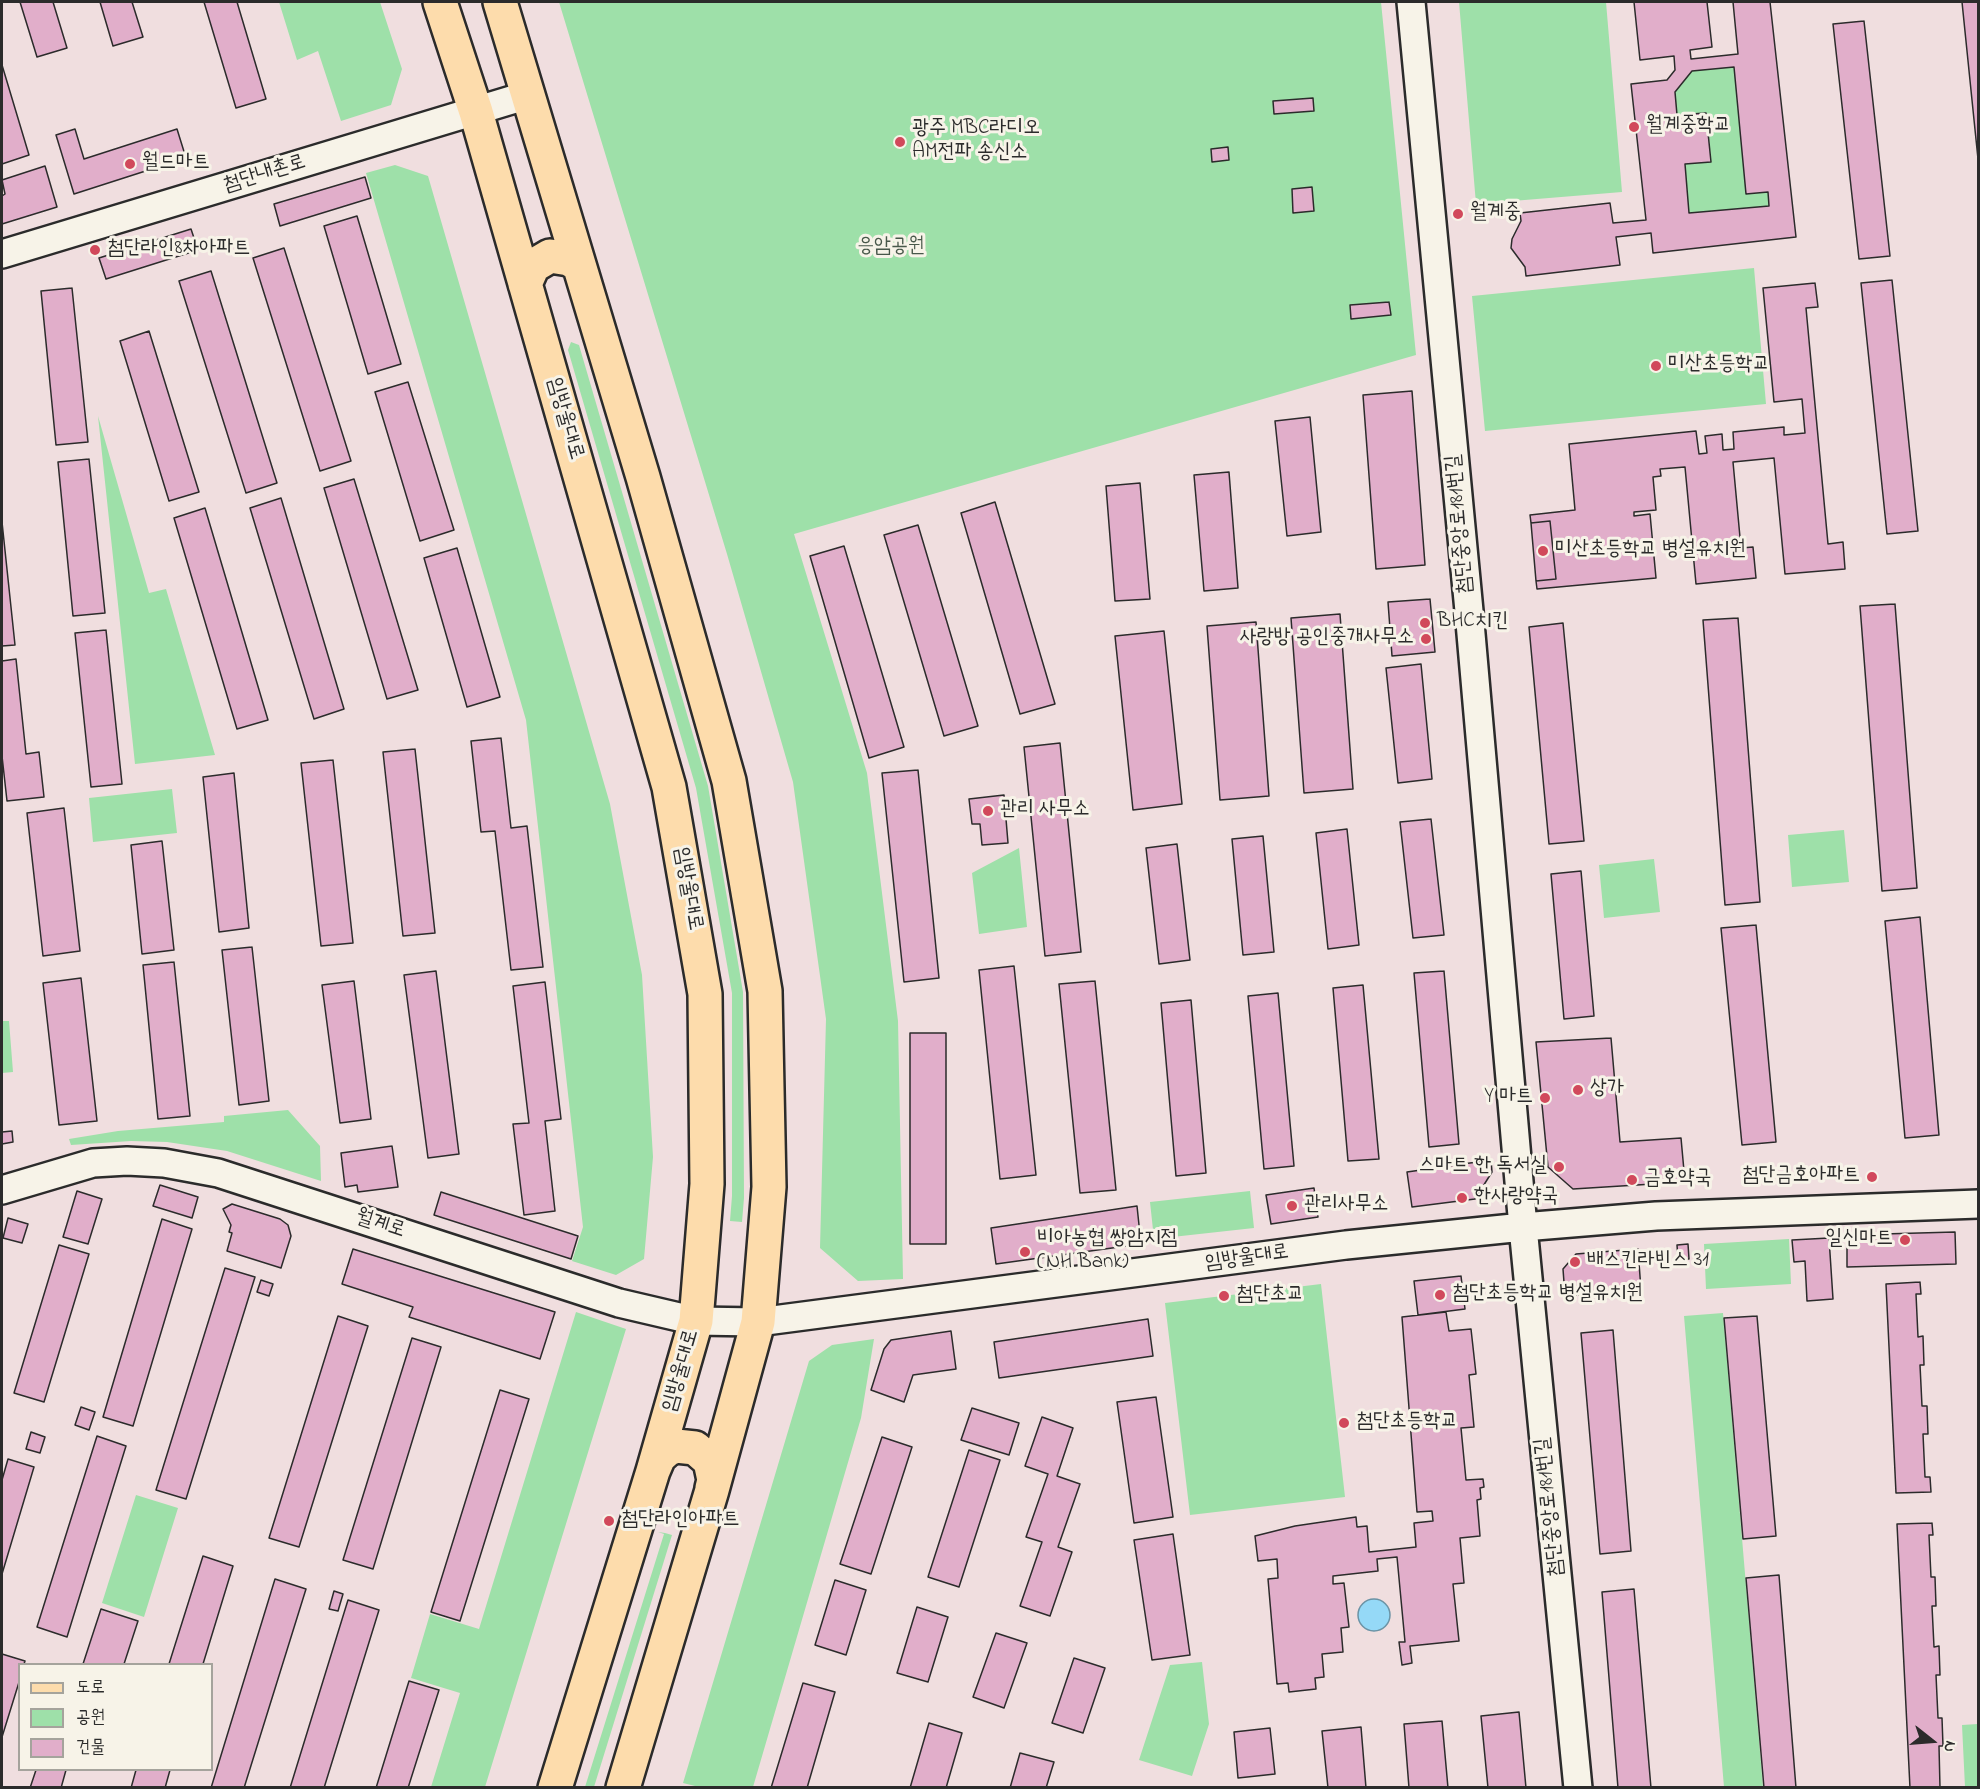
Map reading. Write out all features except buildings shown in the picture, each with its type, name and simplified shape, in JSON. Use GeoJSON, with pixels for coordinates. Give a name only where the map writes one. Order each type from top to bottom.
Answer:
{"type":"FeatureCollection","features":[{"type":"Feature","properties":{"kind":"main road","name":"임방울대로"},"geometry":{"type":"LineString","coordinates":[[440,2],[476,112],[669,788],[705,994],[707,1184],[696,1321],[653,1471],[555,1788]]}},
{"type":"Feature","properties":{"kind":"main road"},"geometry":{"type":"LineString","coordinates":[[500,2],[643,477],[729,781],[765,991],[769,1187],[758,1322],[712,1490],[623,1788]]}},
{"type":"Feature","properties":{"kind":"main road"},"geometry":{"type":"LineString","coordinates":[[525,284],[533,267],[550,256],[569,259],[579,266]]}},
{"type":"Feature","properties":{"kind":"main road"},"geometry":{"type":"LineString","coordinates":[[653,1471],[659,1457],[667,1450],[676,1446],[695,1448],[710,1461],[714,1480],[712,1490]]}},
{"type":"Feature","properties":{"kind":"street","name":"첨단중앙로181번길"},"geometry":{"type":"LineString","coordinates":[[1411,2],[1472,633],[1523,1227],[1578,1788]]}},
{"type":"Feature","properties":{"kind":"street","name":"첨단내촌로"},"geometry":{"type":"LineString","coordinates":[[2,254],[528,95]]}},
{"type":"Feature","properties":{"kind":"street","name":"월계로"},"geometry":{"type":"LineString","coordinates":[[2,1190],[93,1163],[155,1162],[218,1173],[619,1303],[696,1321],[758,1322]]}},
{"type":"Feature","properties":{"kind":"street"},"geometry":{"type":"LineString","coordinates":[[1523,1227],[1656,1216],[1978,1204]]}},
{"type":"Feature","properties":{"kind":"street","name":"임방울대로"},"geometry":{"type":"LineString","coordinates":[[758,1322],[1346,1245],[1523,1227]]}},
{"type":"Feature","properties":{"kind":"green space"},"geometry":{"type":"Polygon","coordinates":[[[279,2],[380,2],[402,69],[391,105],[341,121],[318,51],[297,60],[279,2]]]}},
{"type":"Feature","properties":{"kind":"green space","name":"응암공원"},"geometry":{"type":"Polygon","coordinates":[[[559,2],[1381,2],[1416,355],[794,534],[867,773],[898,1021],[903,1279],[858,1281],[820,1248],[826,1019],[793,782],[727,554],[559,2]]]}},
{"type":"Feature","properties":{"kind":"green space"},"geometry":{"type":"Polygon","coordinates":[[[1459,2],[1606,2],[1622,192],[1476,204],[1459,2]]]}},
{"type":"Feature","properties":{"kind":"green space"},"geometry":{"type":"Polygon","coordinates":[[[1734,67],[1746,194],[1768,192],[1769,206],[1689,213],[1685,164],[1711,161],[1707,113],[1677,115],[1675,92],[1692,71],[1734,67]]]}},
{"type":"Feature","properties":{"kind":"green space"},"geometry":{"type":"Polygon","coordinates":[[[395,165],[428,176],[610,804],[642,975],[653,1157],[644,1259],[616,1275],[572,1261],[583,1227],[526,720],[366,173],[395,165]]]}},
{"type":"Feature","properties":{"kind":"green space"},"geometry":{"type":"Polygon","coordinates":[[[1754,268],[1766,404],[1485,431],[1472,296],[1754,268]]]}},
{"type":"Feature","properties":{"kind":"green space"},"geometry":{"type":"Polygon","coordinates":[[[571,342],[579,345],[708,786],[743,992],[744,1198],[742,1222],[730,1221],[732,993],[696,788],[568,350],[571,342]]]}},
{"type":"Feature","properties":{"kind":"green space"},"geometry":{"type":"Polygon","coordinates":[[[98,416],[149,593],[166,589],[215,755],[135,764],[98,416]]]}},
{"type":"Feature","properties":{"kind":"green space"},"geometry":{"type":"Polygon","coordinates":[[[172,789],[177,833],[93,842],[89,798],[172,789]]]}},
{"type":"Feature","properties":{"kind":"green space"},"geometry":{"type":"Polygon","coordinates":[[[1844,830],[1849,882],[1792,887],[1788,835],[1844,830]]]}},
{"type":"Feature","properties":{"kind":"green space"},"geometry":{"type":"Polygon","coordinates":[[[1019,848],[1027,927],[979,934],[972,873],[1019,848]]]}},
{"type":"Feature","properties":{"kind":"green space"},"geometry":{"type":"Polygon","coordinates":[[[1654,859],[1660,912],[1604,918],[1599,865],[1654,859]]]}},
{"type":"Feature","properties":{"kind":"green space"},"geometry":{"type":"Polygon","coordinates":[[[2,1021],[9,1021],[13,1072],[2,1073],[2,1021]]]}},
{"type":"Feature","properties":{"kind":"green space"},"geometry":{"type":"Polygon","coordinates":[[[288,1110],[320,1146],[321,1181],[227,1151],[167,1142],[131,1141],[71,1145],[69,1139],[118,1131],[224,1122],[224,1116],[288,1110]]]}},
{"type":"Feature","properties":{"kind":"green space"},"geometry":{"type":"Polygon","coordinates":[[[1250,1191],[1254,1228],[1154,1239],[1150,1202],[1250,1191]]]}},
{"type":"Feature","properties":{"kind":"green space"},"geometry":{"type":"Polygon","coordinates":[[[1789,1239],[1791,1284],[1706,1289],[1704,1244],[1789,1239]]]}},
{"type":"Feature","properties":{"kind":"green space"},"geometry":{"type":"Polygon","coordinates":[[[1321,1284],[1345,1497],[1190,1515],[1165,1303],[1321,1284]]]}},
{"type":"Feature","properties":{"kind":"green space"},"geometry":{"type":"Polygon","coordinates":[[[576,1312],[626,1329],[485,1787],[431,1787],[460,1693],[411,1678],[430,1614],[479,1629],[576,1312]]]}},
{"type":"Feature","properties":{"kind":"green space"},"geometry":{"type":"Polygon","coordinates":[[[1723,1313],[1763,1787],[1724,1787],[1684,1316],[1723,1313]]]}},
{"type":"Feature","properties":{"kind":"green space"},"geometry":{"type":"Polygon","coordinates":[[[874,1339],[861,1418],[753,1787],[699,1787],[683,1783],[809,1361],[832,1345],[874,1339]]]}},
{"type":"Feature","properties":{"kind":"green space"},"geometry":{"type":"Polygon","coordinates":[[[136,1495],[178,1508],[144,1617],[102,1603],[136,1495]]]}},
{"type":"Feature","properties":{"kind":"green space"},"geometry":{"type":"Polygon","coordinates":[[[658,1532],[672,1535],[594,1787],[585,1787],[664,1534],[658,1532]]]}},
{"type":"Feature","properties":{"kind":"green space"},"geometry":{"type":"Polygon","coordinates":[[[1202,1662],[1209,1724],[1192,1776],[1139,1760],[1170,1665],[1202,1662]]]}},
{"type":"Feature","properties":{"kind":"green space"},"geometry":{"type":"Polygon","coordinates":[[[1978,1724],[1978,1787],[1965,1787],[1962,1725],[1978,1724]]]}},
{"type":"Feature","properties":{"kind":"water"},"geometry":{"type":"Polygon","coordinates":[[[1374,1599],[1385,1604],[1390,1615],[1385,1626],[1374,1631],[1363,1626],[1358,1615],[1363,1604],[1374,1599]]]}},
{"type":"Feature","properties":{"kind":"place","name":"월계중학교"},"geometry":{"type":"Point","coordinates":[1634,127]}},
{"type":"Feature","properties":{"kind":"place","name":"광주 MBC라디오 AM전파 송신소"},"geometry":{"type":"Point","coordinates":[900,142]}},
{"type":"Feature","properties":{"kind":"place","name":"월드마트"},"geometry":{"type":"Point","coordinates":[130,164]}},
{"type":"Feature","properties":{"kind":"place","name":"월계중"},"geometry":{"type":"Point","coordinates":[1458,214]}},
{"type":"Feature","properties":{"kind":"place","name":"첨단라인8차아파트"},"geometry":{"type":"Point","coordinates":[95,250]}},
{"type":"Feature","properties":{"kind":"place","name":"미산초등학교"},"geometry":{"type":"Point","coordinates":[1656,366]}},
{"type":"Feature","properties":{"kind":"place","name":"미산초등학교 병설유치원"},"geometry":{"type":"Point","coordinates":[1543,551]}},
{"type":"Feature","properties":{"kind":"place","name":"BHC치킨"},"geometry":{"type":"Point","coordinates":[1425,623]}},
{"type":"Feature","properties":{"kind":"place","name":"사랑방 공인중개사무소"},"geometry":{"type":"Point","coordinates":[1426,639]}},
{"type":"Feature","properties":{"kind":"place","name":"관리 사무소"},"geometry":{"type":"Point","coordinates":[988,811]}},
{"type":"Feature","properties":{"kind":"place","name":"상가"},"geometry":{"type":"Point","coordinates":[1578,1090]}},
{"type":"Feature","properties":{"kind":"place","name":"Y 마트"},"geometry":{"type":"Point","coordinates":[1545,1098]}},
{"type":"Feature","properties":{"kind":"place","name":"스마트 한 독서실"},"geometry":{"type":"Point","coordinates":[1559,1167]}},
{"type":"Feature","properties":{"kind":"place","name":"첨단금호아파트"},"geometry":{"type":"Point","coordinates":[1872,1177]}},
{"type":"Feature","properties":{"kind":"place","name":"금호약국"},"geometry":{"type":"Point","coordinates":[1632,1180]}},
{"type":"Feature","properties":{"kind":"place","name":"한사랑약국"},"geometry":{"type":"Point","coordinates":[1462,1198]}},
{"type":"Feature","properties":{"kind":"place","name":"관리사무소"},"geometry":{"type":"Point","coordinates":[1292,1206]}},
{"type":"Feature","properties":{"kind":"place","name":"일신마트"},"geometry":{"type":"Point","coordinates":[1905,1240]}},
{"type":"Feature","properties":{"kind":"place","name":"비아농협 쌍암지점 (NH Bank)"},"geometry":{"type":"Point","coordinates":[1025,1252]}},
{"type":"Feature","properties":{"kind":"place","name":"배스킨라빈스 31"},"geometry":{"type":"Point","coordinates":[1575,1262]}},
{"type":"Feature","properties":{"kind":"place","name":"첨단초등학교 병설유치원"},"geometry":{"type":"Point","coordinates":[1440,1295]}},
{"type":"Feature","properties":{"kind":"place","name":"첨단초교"},"geometry":{"type":"Point","coordinates":[1224,1296]}},
{"type":"Feature","properties":{"kind":"place","name":"첨단초등학교"},"geometry":{"type":"Point","coordinates":[1344,1423]}},
{"type":"Feature","properties":{"kind":"place","name":"첨단라인아파트"},"geometry":{"type":"Point","coordinates":[609,1521]}}]}
